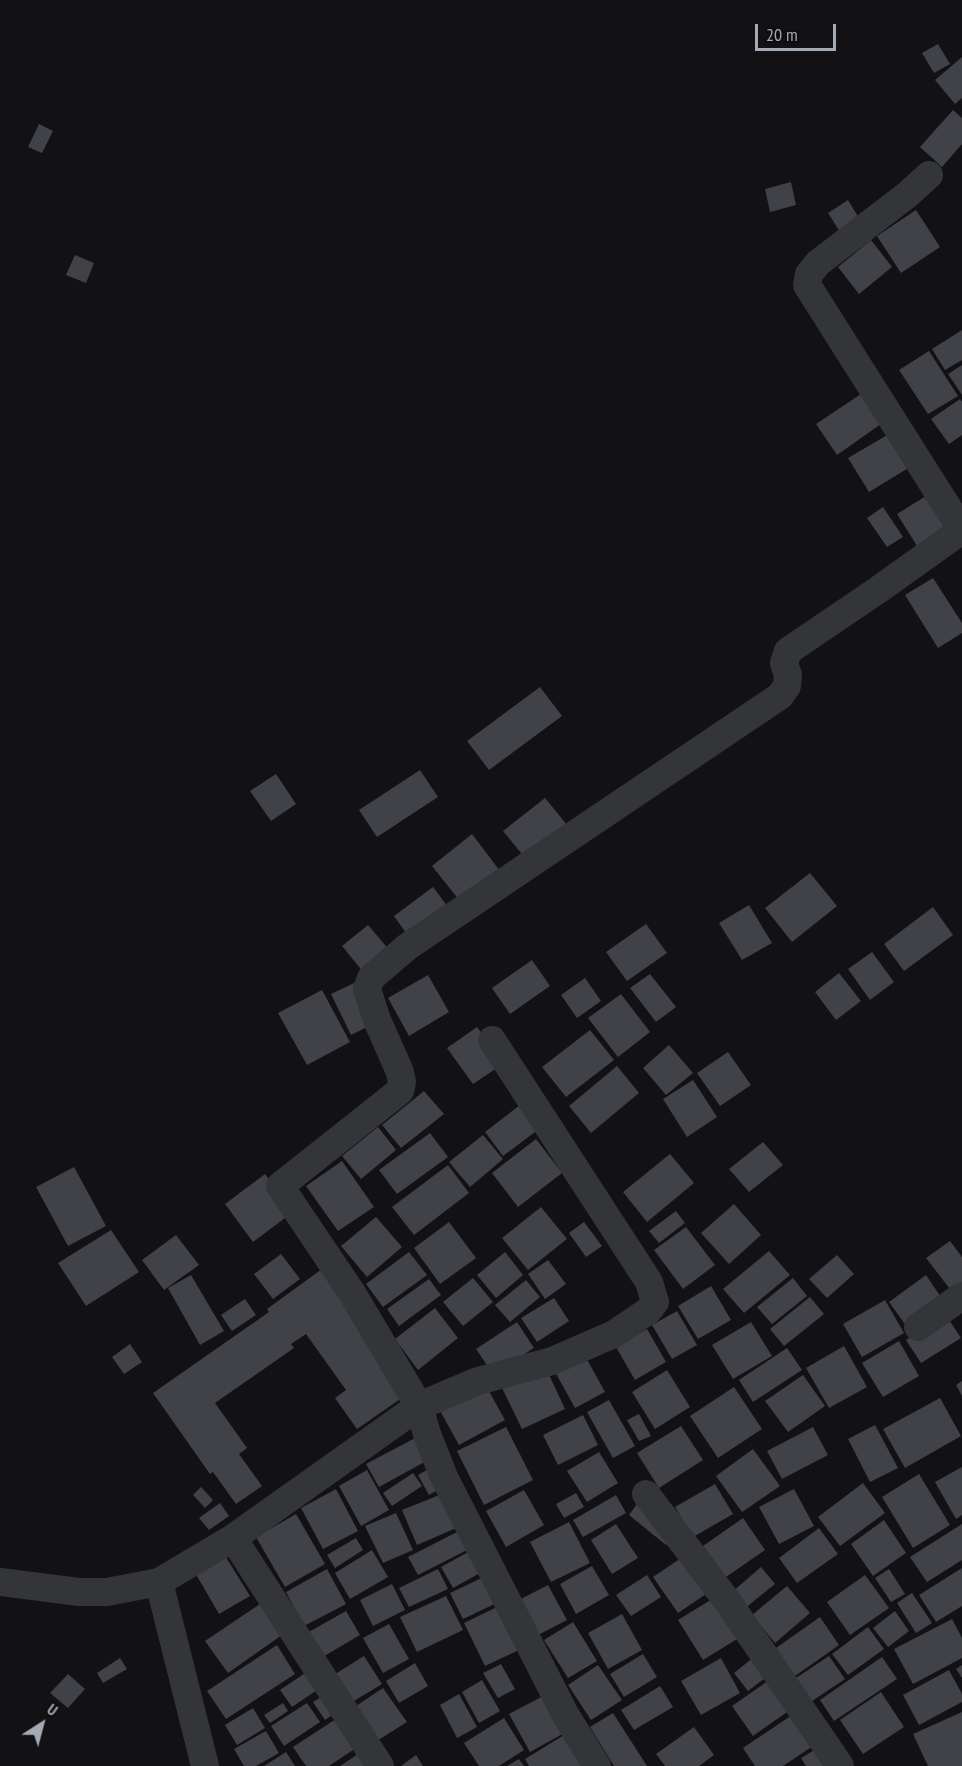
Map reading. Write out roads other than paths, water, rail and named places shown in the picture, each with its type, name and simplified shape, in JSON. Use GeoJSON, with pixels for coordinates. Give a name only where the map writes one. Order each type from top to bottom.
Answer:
{"type":"FeatureCollection","features":[{"type":"Feature","properties":{"kind":"street"},"geometry":{"type":"LineString","coordinates":[[597,1766],[565,1714],[444,1477],[419,1406],[352,1293],[280,1186],[400,1091],[402,1082],[400,1071],[377,1020],[367,989],[371,978],[406,947],[780,696],[787,686],[788,675],[784,663],[788,651],[962,530],[807,285],[809,274],[818,263],[907,195],[929,175]]}},
{"type":"Feature","properties":{"kind":"street"},"geometry":{"type":"LineString","coordinates":[[0,1582],[80,1592],[107,1592],[159,1582],[233,1538],[419,1406],[478,1381],[552,1361],[614,1334],[648,1311],[655,1302],[649,1282],[492,1040]]}},
{"type":"Feature","properties":{"kind":"street"},"geometry":{"type":"LineString","coordinates":[[918,1327],[962,1296]]}},
{"type":"Feature","properties":{"kind":"street"},"geometry":{"type":"LineString","coordinates":[[646,1494],[729,1602],[840,1766]]}},
{"type":"Feature","properties":{"kind":"street"},"geometry":{"type":"LineString","coordinates":[[233,1538],[380,1766]]}},
{"type":"Feature","properties":{"kind":"street"},"geometry":{"type":"LineString","coordinates":[[159,1582],[205,1766]]}}]}
